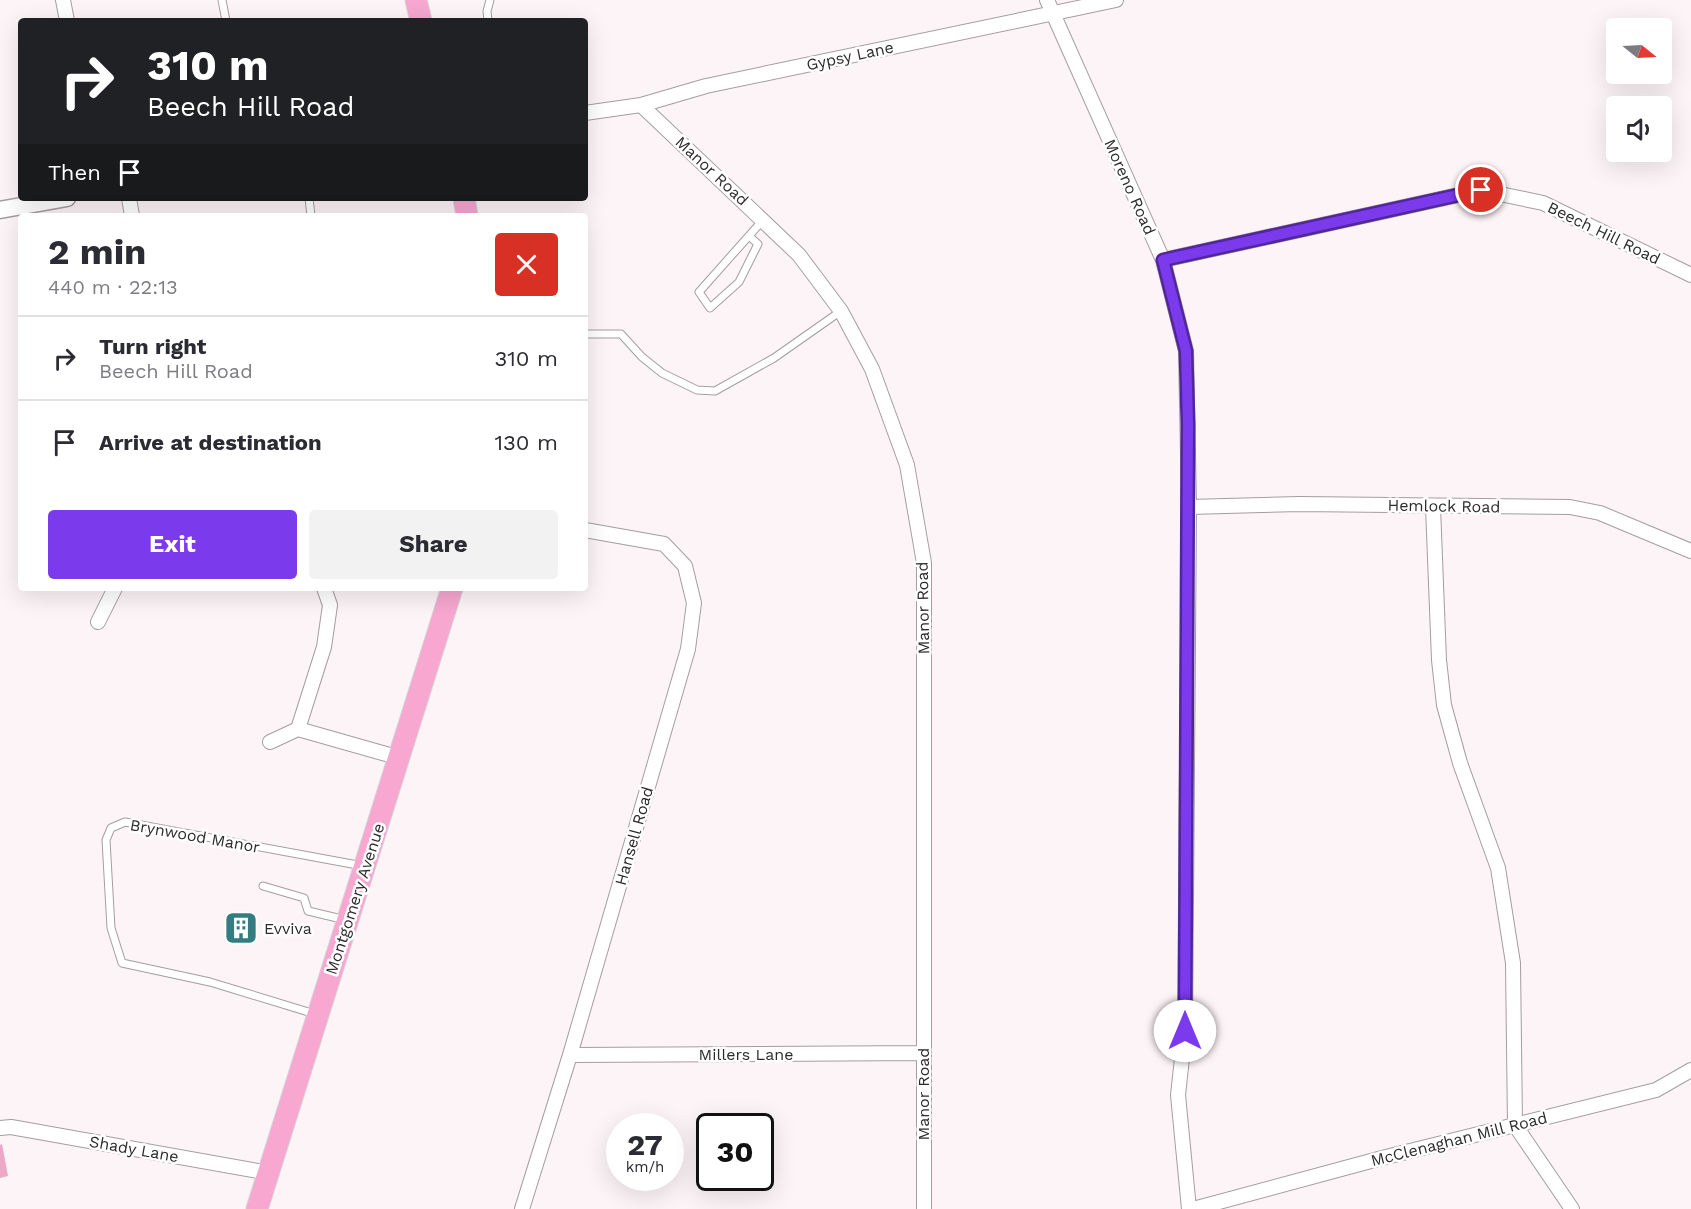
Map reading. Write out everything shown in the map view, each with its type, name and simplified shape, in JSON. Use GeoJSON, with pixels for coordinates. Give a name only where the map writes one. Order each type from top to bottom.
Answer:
{"type":"FeatureCollection","features":[{"type":"Feature","properties":{"kind":"main road"},"geometry":{"type":"LineString","coordinates":[[416,0],[421,18]]}},
{"type":"Feature","properties":{"kind":"main road","name":"Montgomery Avenue"},"geometry":{"type":"LineString","coordinates":[[257,1209],[451,591]]}},
{"type":"Feature","properties":{"kind":"street"},"geometry":{"type":"LineString","coordinates":[[63,0],[66,18]]}},
{"type":"Feature","properties":{"kind":"street","name":"Moreno Road"},"geometry":{"type":"LineString","coordinates":[[1047,0],[1163,260],[1186,351],[1189,507],[1185,1031],[1178,1095],[1191,1209]]}},
{"type":"Feature","properties":{"kind":"street","name":"Gypsy Lane"},"geometry":{"type":"LineString","coordinates":[[588,113],[641,105],[706,86],[1116,0]]}},
{"type":"Feature","properties":{"kind":"street","name":"Manor Road"},"geometry":{"type":"LineString","coordinates":[[641,105],[799,255],[841,311],[872,369],[907,465],[924,563],[924,1209]]}},
{"type":"Feature","properties":{"kind":"street","name":"Beech Hill Road"},"geometry":{"type":"LineString","coordinates":[[1163,260],[1481,190],[1543,203],[1691,274]]}},
{"type":"Feature","properties":{"kind":"street"},"geometry":{"type":"LineString","coordinates":[[0,210],[50,201]]}},
{"type":"Feature","properties":{"kind":"street","name":"Hemlock Road"},"geometry":{"type":"LineString","coordinates":[[1189,507],[1300,504],[1570,507],[1600,513],[1691,551]]}},
{"type":"Feature","properties":{"kind":"street"},"geometry":{"type":"LineString","coordinates":[[1433,507],[1443,705],[1460,763],[1498,868],[1513,963],[1515,1125],[1572,1209]]}},
{"type":"Feature","properties":{"kind":"street","name":"Hansell Road"},"geometry":{"type":"LineString","coordinates":[[522,1209],[570,1055],[688,649],[694,603],[685,566],[664,544],[588,531]]}},
{"type":"Feature","properties":{"kind":"street"},"geometry":{"type":"LineString","coordinates":[[98,622],[114,591]]}},
{"type":"Feature","properties":{"kind":"street"},"geometry":{"type":"LineString","coordinates":[[298,729],[324,647],[330,605],[325,591]]}},
{"type":"Feature","properties":{"kind":"street"},"geometry":{"type":"LineString","coordinates":[[270,742],[298,729],[400,758]]}},
{"type":"Feature","properties":{"kind":"street","name":"Millers Lane"},"geometry":{"type":"LineString","coordinates":[[570,1055],[923,1053]]}},
{"type":"Feature","properties":{"kind":"street","name":"McClenaghan Mill Road"},"geometry":{"type":"LineString","coordinates":[[1191,1209],[1224,1205],[1383,1158],[1656,1090],[1691,1071]]}},
{"type":"Feature","properties":{"kind":"street","name":"Shady Lane"},"geometry":{"type":"LineString","coordinates":[[0,1128],[11,1127],[269,1173]]}},
{"type":"Feature","properties":{"kind":"lane"},"geometry":{"type":"LineString","coordinates":[[222,0],[225,18]]}},
{"type":"Feature","properties":{"kind":"lane"},"geometry":{"type":"LineString","coordinates":[[487,18],[486,11],[490,0]]}},
{"type":"Feature","properties":{"kind":"lane"},"geometry":{"type":"LineString","coordinates":[[749,236],[758,244],[739,282],[710,308],[699,292],[763,220]]}},
{"type":"Feature","properties":{"kind":"lane"},"geometry":{"type":"LineString","coordinates":[[588,334],[621,334],[642,357],[662,373],[697,390],[715,391],[774,358],[841,311]]}},
{"type":"Feature","properties":{"kind":"lane","name":"Brynwood Manor"},"geometry":{"type":"LineString","coordinates":[[318,1015],[210,982],[122,963],[111,928],[106,840],[111,828],[125,822],[366,867]]}},
{"type":"Feature","properties":{"kind":"lane"},"geometry":{"type":"LineString","coordinates":[[263,886],[304,898],[309,911],[348,921]]}},
{"type":"Feature","properties":{"kind":"shaded area"},"geometry":{"type":"Polygon","coordinates":[[[2,1144],[8,1176],[0,1178],[0,1145],[2,1144]]]}},
{"type":"Feature","properties":{"kind":"place","name":"Evviva"},"geometry":{"type":"Point","coordinates":[241,928]}},
{"type":"Feature","properties":{"kind":"route"},"geometry":{"type":"LineString","coordinates":[[1185,1031],[1189,507],[1186,351],[1163,260],[1481,190]]}}]}
